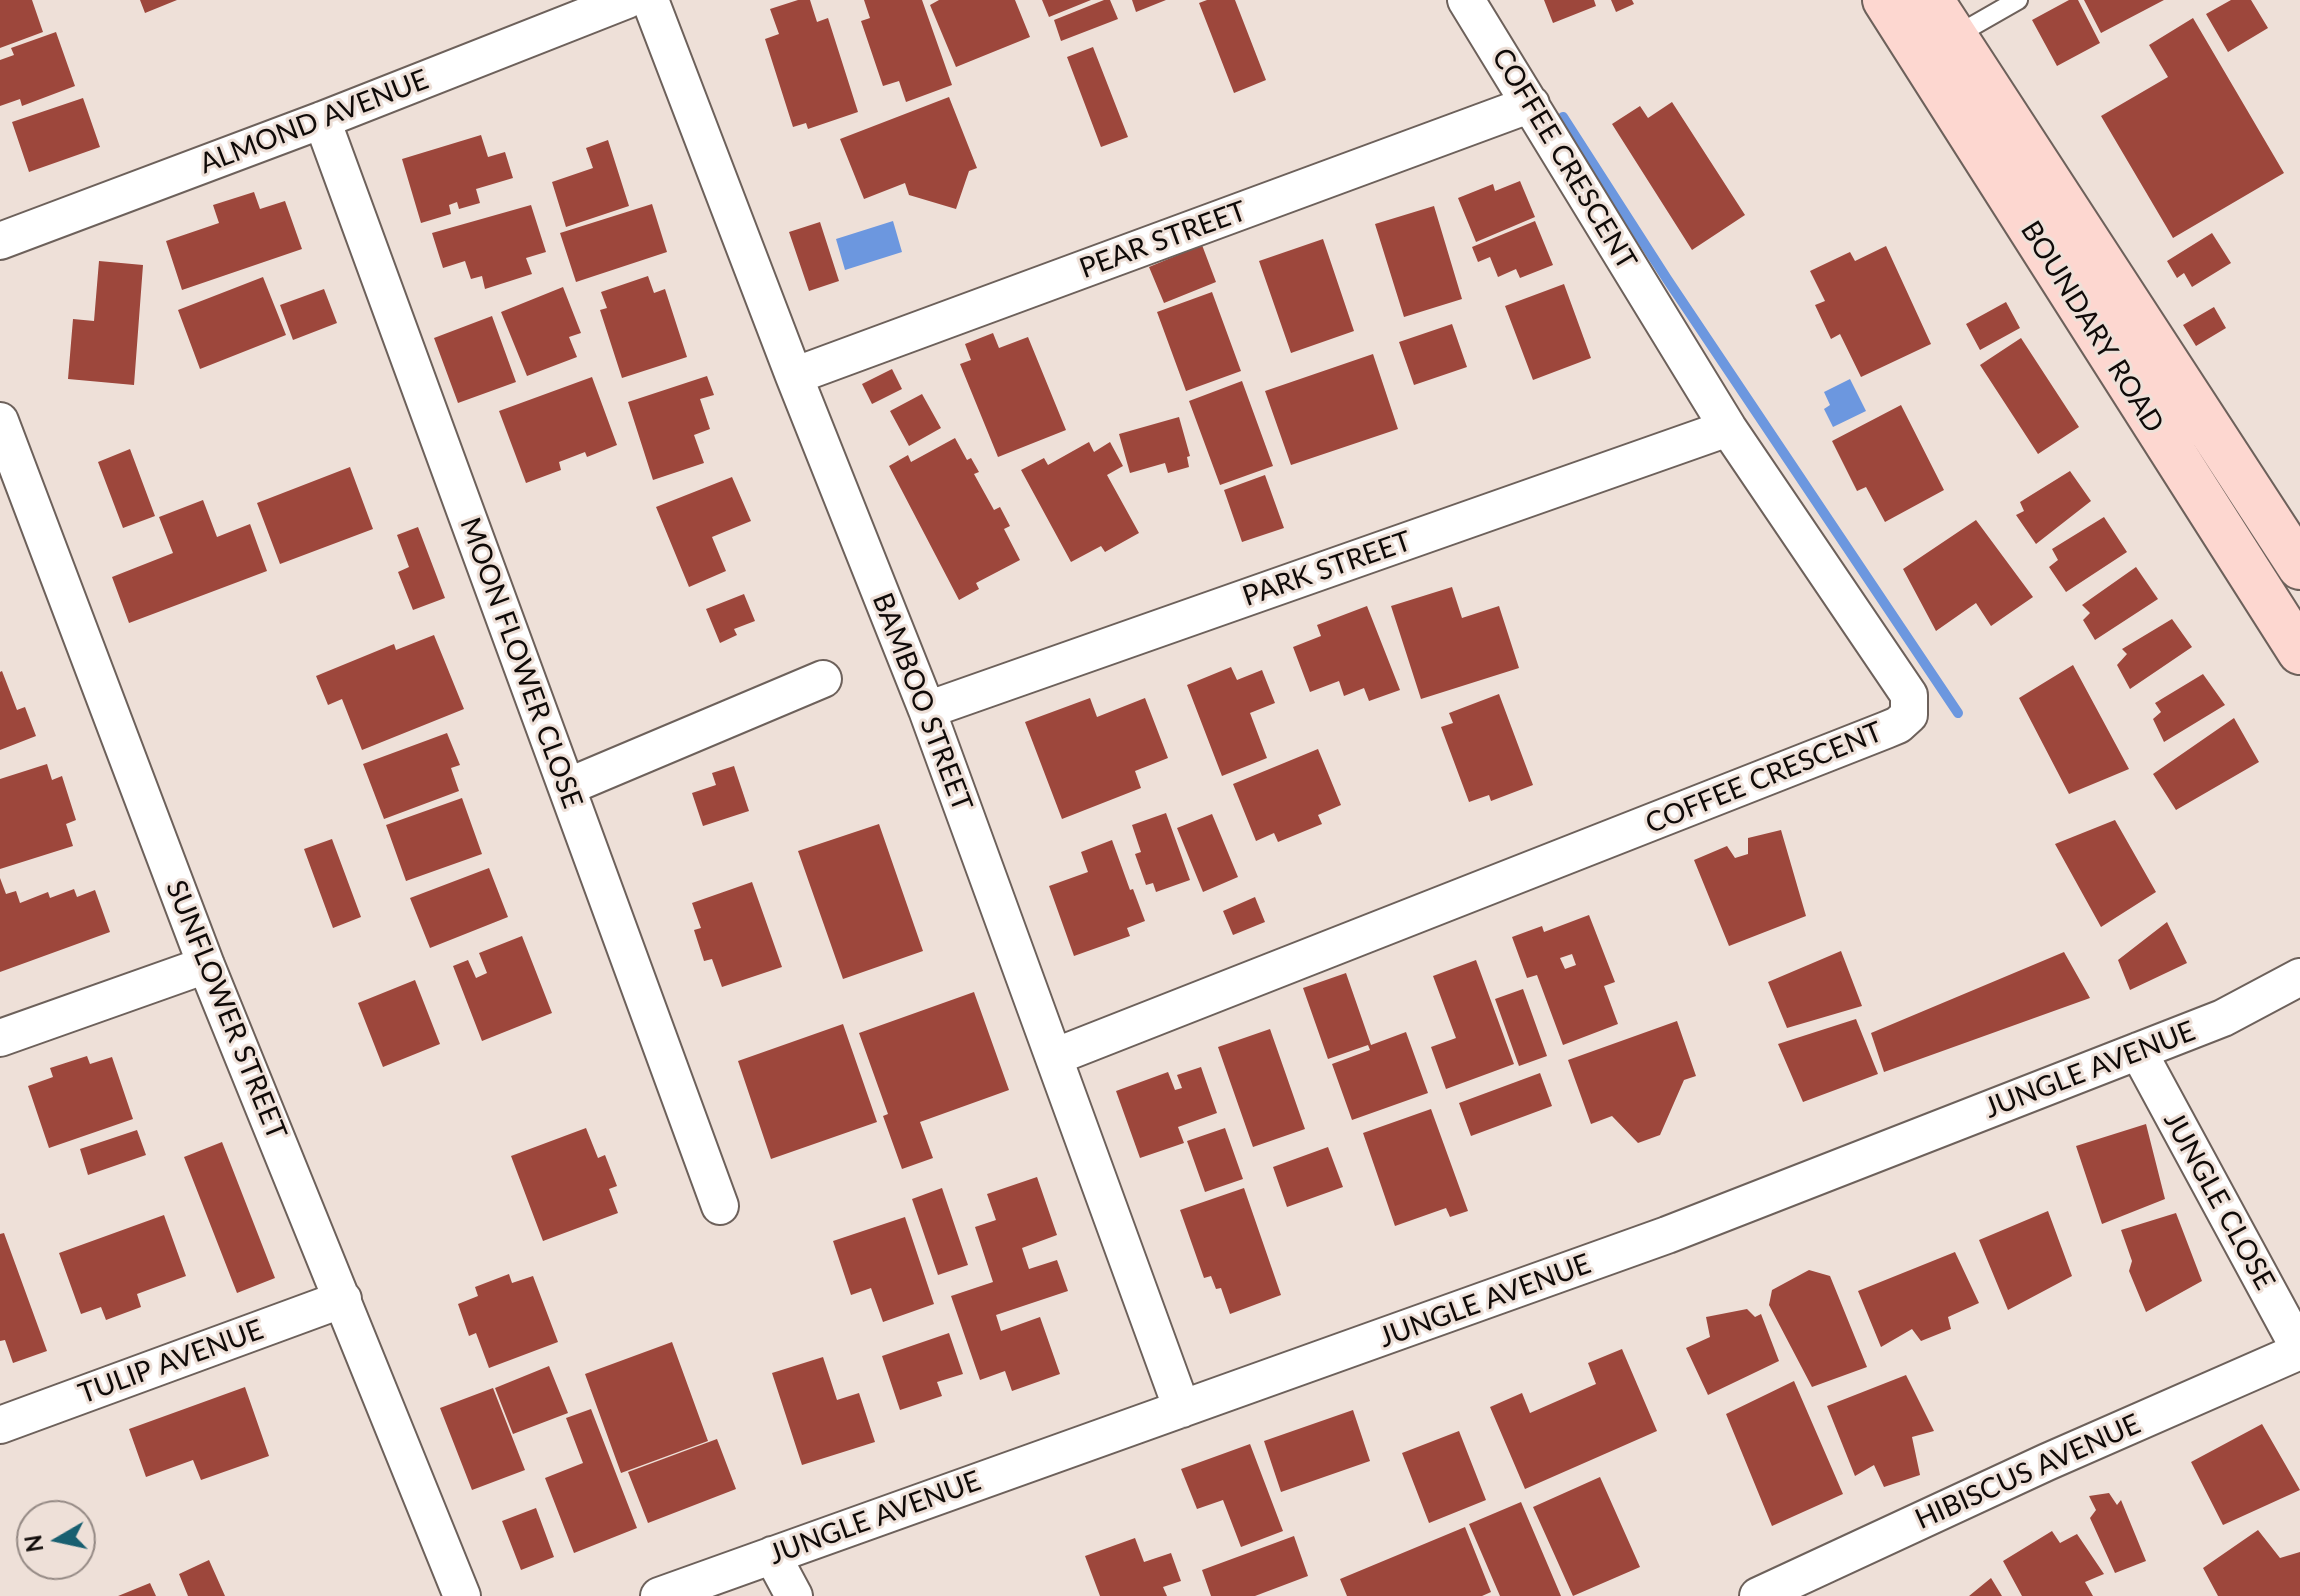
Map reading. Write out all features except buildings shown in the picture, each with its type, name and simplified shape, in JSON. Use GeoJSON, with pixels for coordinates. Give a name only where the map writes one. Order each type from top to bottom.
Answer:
{"type":"FeatureCollection","features":[{"type":"Feature","properties":{"kind":"main road","name":"BOUNDARY ROAD"},"geometry":{"type":"LineString","coordinates":[[1885,0],[2300,652]]}},
{"type":"Feature","properties":{"kind":"main road","name":"BOUNDARY ROAD"},"geometry":{"type":"LineString","coordinates":[[1931,0],[2300,567]]}},
{"type":"Feature","properties":{"kind":"street","name":"ALMOND AVENUE"},"geometry":{"type":"LineString","coordinates":[[0,241],[322,120],[627,0]]}},
{"type":"Feature","properties":{"kind":"street","name":"BAMBOO STREET"},"geometry":{"type":"LineString","coordinates":[[650,0],[794,376],[927,710],[1182,1409]]}},
{"type":"Feature","properties":{"kind":"street","name":"COFFEE CRESCENT"},"geometry":{"type":"LineString","coordinates":[[1054,1057],[1872,736],[1898,725],[1909,715],[1909,695],[1728,428],[1466,0]]}},
{"type":"Feature","properties":{"kind":"street","name":"PEAR STREET"},"geometry":{"type":"LineString","coordinates":[[794,376],[1531,104]]}},
{"type":"Feature","properties":{"kind":"street","name":"MOON FLOWER CLOSE"},"geometry":{"type":"LineString","coordinates":[[322,120],[720,1206]]}},
{"type":"Feature","properties":{"kind":"street","name":"SUNFLOWER STREET"},"geometry":{"type":"LineString","coordinates":[[0,421],[206,965],[462,1596]]}},
{"type":"Feature","properties":{"kind":"street","name":"PARK STREET"},"geometry":{"type":"LineString","coordinates":[[927,710],[1728,428]]}},
{"type":"Feature","properties":{"kind":"street"},"geometry":{"type":"LineString","coordinates":[[567,787],[823,679]]}},
{"type":"Feature","properties":{"kind":"street"},"geometry":{"type":"LineString","coordinates":[[0,1038],[206,965]]}},
{"type":"Feature","properties":{"kind":"street","name":"JUNGLE AVENUE"},"geometry":{"type":"LineString","coordinates":[[659,1596],[1667,1235],[2223,1018],[2300,977]]}},
{"type":"Feature","properties":{"kind":"street","name":"JUNGLE CLOSE"},"geometry":{"type":"LineString","coordinates":[[2138,1051],[2300,1351]]}},
{"type":"Feature","properties":{"kind":"street","name":"TULIP AVENUE"},"geometry":{"type":"LineString","coordinates":[[0,1425],[343,1299]]}},
{"type":"Feature","properties":{"kind":"street","name":"HIBISCUS AVENUE"},"geometry":{"type":"LineString","coordinates":[[1758,1596],[2047,1462],[2300,1351]]}},
{"type":"Feature","properties":{"kind":"street"},"geometry":{"type":"LineString","coordinates":[[772,1555],[794,1596]]}},
{"type":"Feature","properties":{"kind":"lane"},"geometry":{"type":"LineString","coordinates":[[1955,36],[2018,0]]}},
{"type":"Feature","properties":{"kind":"water"},"geometry":{"type":"Polygon","coordinates":[[[893,221],[902,252],[845,270],[836,239],[893,221]]]}},
{"type":"Feature","properties":{"kind":"water"},"geometry":{"type":"Polygon","coordinates":[[[1850,379],[1866,411],[1833,427],[1824,409],[1830,405],[1824,392],[1850,379]]]}},
{"type":"Feature","properties":{"kind":"waterway"},"geometry":{"type":"LineString","coordinates":[[1563,117],[1667,279],[1958,713]]}}]}
